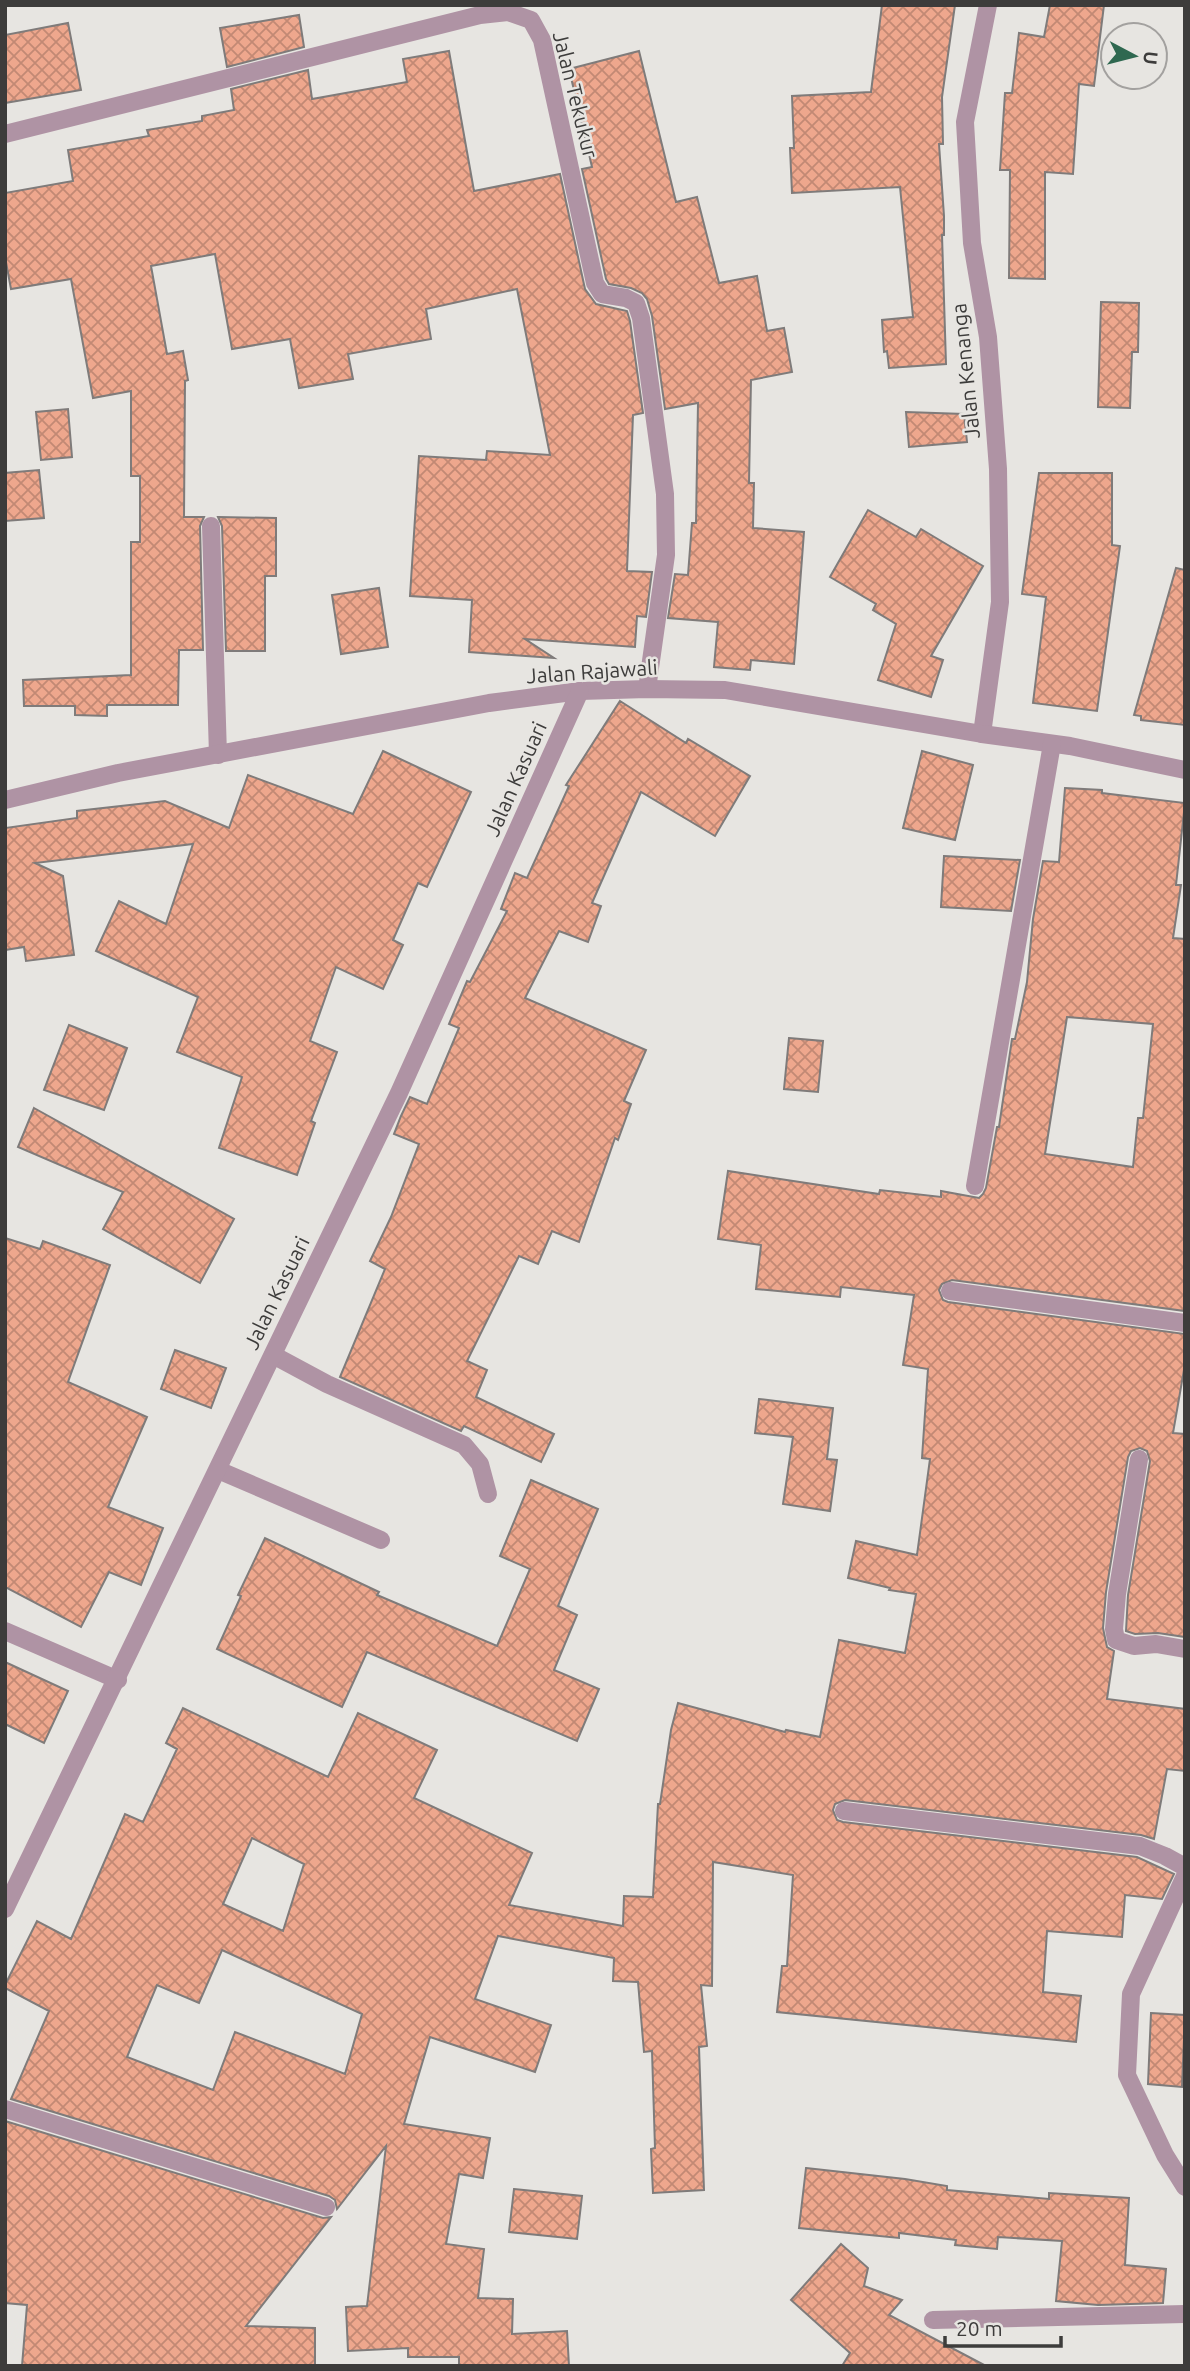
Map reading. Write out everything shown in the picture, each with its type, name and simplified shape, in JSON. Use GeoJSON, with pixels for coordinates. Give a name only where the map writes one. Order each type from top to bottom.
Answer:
{"type":"FeatureCollection","features":[{"type":"Feature","properties":{"kind":"street","name":"Jalan Kenanga"},"geometry":{"type":"LineString","coordinates":[[982,734],[1000,602],[998,469],[988,337],[972,243],[965,122],[988,5]]}},
{"type":"Feature","properties":{"kind":"street","name":"Jalan Tekukur"},"geometry":{"type":"LineString","coordinates":[[5,134],[444,14],[480,15],[508,12],[531,20],[542,40],[595,283],[602,294],[626,298],[636,303],[641,318],[665,494],[666,555],[646,689]]}},
{"type":"Feature","properties":{"kind":"street"},"geometry":{"type":"LineString","coordinates":[[211,526],[218,755]]}},
{"type":"Feature","properties":{"kind":"street","name":"Jalan Rajawali"},"geometry":{"type":"LineString","coordinates":[[5,800],[118,774],[489,704],[580,691],[646,689],[725,690],[1052,744],[1185,770]]}},
{"type":"Feature","properties":{"kind":"street","name":"Jalan Kasuari"},"geometry":{"type":"LineString","coordinates":[[5,1909],[118,1680],[399,1093],[580,691]]}},
{"type":"Feature","properties":{"kind":"street"},"geometry":{"type":"LineString","coordinates":[[975,1186],[1052,744]]}},
{"type":"Feature","properties":{"kind":"street"},"geometry":{"type":"LineString","coordinates":[[950,1292],[1185,1323]]}},
{"type":"Feature","properties":{"kind":"street"},"geometry":{"type":"LineString","coordinates":[[273,1355],[327,1384],[464,1445],[480,1464],[488,1494]]}},
{"type":"Feature","properties":{"kind":"street"},"geometry":{"type":"LineString","coordinates":[[1139,1459],[1117,1594],[1114,1629],[1116,1640],[1134,1646],[1156,1644],[1185,1649]]}},
{"type":"Feature","properties":{"kind":"street"},"geometry":{"type":"LineString","coordinates":[[218,1470],[381,1540]]}},
{"type":"Feature","properties":{"kind":"street"},"geometry":{"type":"LineString","coordinates":[[5,1631],[118,1680]]}},
{"type":"Feature","properties":{"kind":"street"},"geometry":{"type":"LineString","coordinates":[[844,1811],[1140,1846],[1185,1867]]}},
{"type":"Feature","properties":{"kind":"street"},"geometry":{"type":"LineString","coordinates":[[1185,1877],[1131,1994],[1127,2076],[1165,2155],[1185,2187]]}},
{"type":"Feature","properties":{"kind":"street"},"geometry":{"type":"LineString","coordinates":[[5,2109],[326,2207]]}},
{"type":"Feature","properties":{"kind":"street"},"geometry":{"type":"LineString","coordinates":[[933,2320],[1185,2314]]}},
{"type":"Feature","properties":{"kind":"building"},"geometry":{"type":"Polygon","coordinates":[[[882,5],[955,5],[942,97],[943,144],[939,144],[944,216],[942,235],[946,364],[889,368],[887,351],[884,352],[882,320],[913,317],[900,187],[792,193],[792,96],[871,92],[882,5]]]}},
{"type":"Feature","properties":{"kind":"building"},"geometry":{"type":"Polygon","coordinates":[[[1050,5],[1104,5],[1102,21],[1099,21],[1094,86],[1079,84],[1073,174],[1045,172],[1045,279],[1009,278],[1010,170],[1000,170],[1005,93],[1012,93],[1019,33],[1044,37],[1050,5]]]}},
{"type":"Feature","properties":{"kind":"building"},"geometry":{"type":"Polygon","coordinates":[[[299,15],[304,47],[227,67],[220,28],[299,15]]]}},
{"type":"Feature","properties":{"kind":"building"},"geometry":{"type":"Polygon","coordinates":[[[68,23],[81,90],[5,103],[5,35],[68,23]]]}},
{"type":"Feature","properties":{"kind":"building"},"geometry":{"type":"Polygon","coordinates":[[[449,51],[474,191],[560,174],[585,289],[596,304],[627,311],[643,413],[633,415],[627,571],[652,572],[646,617],[637,616],[635,647],[525,639],[554,658],[469,652],[472,600],[410,596],[419,456],[486,460],[487,451],[550,455],[517,289],[426,309],[431,339],[348,354],[353,379],[299,388],[290,339],[232,349],[215,254],[151,266],[167,354],[183,351],[188,380],[185,381],[184,517],[204,517],[200,526],[203,650],[179,650],[178,705],[107,705],[107,716],[75,715],[75,706],[24,706],[23,680],[131,675],[131,542],[140,542],[140,476],[131,476],[131,391],[93,398],[71,279],[11,289],[5,257],[5,193],[73,181],[68,150],[149,136],[147,130],[202,121],[202,116],[234,110],[231,89],[308,70],[312,99],[407,82],[403,59],[449,51]]]}},
{"type":"Feature","properties":{"kind":"building"},"geometry":{"type":"Polygon","coordinates":[[[639,51],[676,202],[697,197],[719,283],[757,276],[767,331],[784,328],[792,372],[751,380],[749,483],[754,483],[753,528],[804,532],[794,664],[751,660],[750,670],[714,667],[718,622],[668,618],[675,574],[688,575],[692,523],[696,523],[698,403],[665,409],[652,316],[647,299],[642,293],[609,284],[606,279],[582,169],[592,167],[569,69],[639,51]]]}},
{"type":"Feature","properties":{"kind":"building"},"geometry":{"type":"Polygon","coordinates":[[[1101,302],[1139,303],[1138,352],[1132,352],[1130,408],[1098,407],[1101,302]]]}},
{"type":"Feature","properties":{"kind":"building"},"geometry":{"type":"Polygon","coordinates":[[[68,409],[72,457],[41,460],[36,412],[68,409]]]}},
{"type":"Feature","properties":{"kind":"building"},"geometry":{"type":"Polygon","coordinates":[[[906,412],[964,414],[967,442],[909,447],[906,412]]]}},
{"type":"Feature","properties":{"kind":"building"},"geometry":{"type":"Polygon","coordinates":[[[39,470],[44,518],[5,521],[5,473],[39,470]]]}},
{"type":"Feature","properties":{"kind":"building"},"geometry":{"type":"Polygon","coordinates":[[[1039,473],[1112,473],[1112,545],[1120,546],[1097,711],[1033,703],[1046,597],[1022,594],[1039,473]]]}},
{"type":"Feature","properties":{"kind":"building"},"geometry":{"type":"Polygon","coordinates":[[[868,510],[916,537],[921,529],[983,566],[931,656],[943,660],[931,697],[878,680],[896,624],[873,610],[876,604],[830,577],[868,510]]]}},
{"type":"Feature","properties":{"kind":"building"},"geometry":{"type":"Polygon","coordinates":[[[218,517],[276,518],[276,576],[265,576],[265,651],[226,651],[222,526],[218,517]]]}},
{"type":"Feature","properties":{"kind":"building"},"geometry":{"type":"Polygon","coordinates":[[[1176,568],[1185,570],[1185,725],[1141,720],[1141,716],[1134,715],[1176,568]]]}},
{"type":"Feature","properties":{"kind":"building"},"geometry":{"type":"Polygon","coordinates":[[[379,588],[388,647],[341,654],[332,595],[379,588]]]}},
{"type":"Feature","properties":{"kind":"building"},"geometry":{"type":"Polygon","coordinates":[[[620,701],[686,743],[688,739],[750,776],[715,836],[641,792],[592,903],[601,906],[588,942],[559,931],[525,998],[646,1050],[624,1101],[631,1104],[618,1140],[615,1138],[579,1242],[552,1231],[538,1264],[519,1256],[467,1361],[487,1370],[476,1397],[554,1434],[541,1462],[464,1426],[461,1431],[340,1377],[385,1269],[370,1261],[391,1217],[419,1144],[394,1134],[401,1116],[410,1097],[427,1104],[459,1028],[449,1024],[467,981],[470,982],[507,911],[501,909],[515,873],[527,878],[569,786],[566,785],[620,701]]]}},
{"type":"Feature","properties":{"kind":"building"},"geometry":{"type":"Polygon","coordinates":[[[383,751],[471,792],[427,887],[418,883],[393,940],[403,945],[383,989],[336,967],[310,1041],[337,1052],[311,1121],[315,1123],[297,1175],[219,1148],[242,1077],[177,1052],[198,997],[96,951],[119,901],[166,924],[193,844],[35,863],[63,876],[74,955],[26,961],[24,947],[5,950],[5,828],[77,818],[77,811],[165,801],[229,828],[248,775],[353,814],[383,751]]]}},
{"type":"Feature","properties":{"kind":"building"},"geometry":{"type":"Polygon","coordinates":[[[922,751],[973,765],[955,840],[903,828],[922,751]]]}},
{"type":"Feature","properties":{"kind":"building"},"geometry":{"type":"Polygon","coordinates":[[[1065,788],[1102,790],[1102,793],[1185,803],[1176,885],[1181,885],[1173,938],[1185,939],[1185,1311],[952,1280],[942,1284],[939,1290],[943,1300],[948,1302],[1185,1334],[1185,1364],[1173,1433],[1185,1434],[1185,1637],[1126,1631],[1128,1595],[1150,1461],[1147,1451],[1140,1448],[1131,1451],[1128,1457],[1106,1592],[1103,1628],[1107,1647],[1114,1651],[1107,1699],[1185,1709],[1185,1771],[1167,1769],[1154,1839],[1141,1835],[845,1800],[835,1804],[833,1810],[837,1820],[843,1822],[1137,1857],[1174,1874],[1162,1899],[1125,1895],[1122,1937],[1047,1931],[1043,1992],[1081,1996],[1076,2042],[777,2012],[782,1966],[787,1966],[793,1875],[713,1862],[712,1986],[701,1985],[707,2046],[699,2047],[704,2190],[653,2193],[651,2149],[655,2148],[652,2051],[644,2052],[638,1982],[613,1981],[614,1958],[498,1936],[475,1999],[551,2025],[535,2072],[430,2037],[404,2124],[490,2138],[483,2178],[459,2174],[446,2244],[484,2249],[478,2298],[513,2299],[512,2334],[567,2331],[569,2366],[459,2365],[459,2357],[408,2357],[408,2348],[348,2351],[346,2307],[367,2306],[386,2146],[337,2209],[335,2200],[329,2196],[11,2099],[49,2011],[5,1988],[5,1985],[37,1921],[71,1939],[125,1814],[143,1822],[177,1749],[166,1743],[183,1708],[328,1777],[358,1713],[437,1750],[414,1798],[532,1853],[509,1905],[623,1926],[624,1896],[653,1897],[658,1804],[678,1703],[785,1732],[786,1730],[820,1737],[839,1640],[905,1653],[916,1594],[889,1590],[890,1588],[848,1578],[856,1541],[917,1555],[930,1459],[922,1458],[928,1369],[903,1365],[914,1295],[841,1287],[840,1297],[756,1289],[761,1245],[718,1239],[728,1171],[879,1194],[880,1190],[941,1197],[941,1191],[979,1198],[986,1188],[999,1127],[1012,1039],[1015,1039],[1027,982],[1033,919],[1043,861],[1059,862],[1065,788]],[[1067,1017],[1045,1154],[1133,1167],[1138,1118],[1143,1118],[1153,1024],[1067,1017]],[[252,1838],[223,1904],[283,1931],[304,1864],[252,1838]],[[222,1950],[199,2003],[157,1985],[127,2057],[213,2090],[235,2032],[345,2074],[362,2014],[222,1950]]]}},
{"type":"Feature","properties":{"kind":"building"},"geometry":{"type":"Polygon","coordinates":[[[944,856],[1020,860],[1011,911],[941,907],[944,856]]]}},
{"type":"Feature","properties":{"kind":"building"},"geometry":{"type":"Polygon","coordinates":[[[69,1025],[127,1048],[104,1110],[44,1090],[69,1025]]]}},
{"type":"Feature","properties":{"kind":"building"},"geometry":{"type":"Polygon","coordinates":[[[789,1038],[823,1041],[818,1092],[784,1089],[789,1038]]]}},
{"type":"Feature","properties":{"kind":"building"},"geometry":{"type":"Polygon","coordinates":[[[34,1108],[234,1219],[200,1283],[103,1229],[123,1192],[18,1147],[34,1108]]]}},
{"type":"Feature","properties":{"kind":"building"},"geometry":{"type":"Polygon","coordinates":[[[5,1238],[40,1249],[43,1241],[110,1265],[68,1382],[147,1417],[108,1507],[163,1528],[141,1585],[109,1572],[81,1627],[5,1587],[5,1238]]]}},
{"type":"Feature","properties":{"kind":"building"},"geometry":{"type":"Polygon","coordinates":[[[175,1350],[226,1368],[211,1408],[161,1389],[175,1350]]]}},
{"type":"Feature","properties":{"kind":"building"},"geometry":{"type":"Polygon","coordinates":[[[759,1399],[833,1408],[827,1459],[837,1460],[830,1511],[783,1504],[793,1437],[755,1433],[759,1399]]]}},
{"type":"Feature","properties":{"kind":"building"},"geometry":{"type":"Polygon","coordinates":[[[531,1480],[598,1509],[558,1606],[577,1615],[554,1670],[599,1689],[577,1741],[367,1652],[342,1707],[217,1649],[241,1596],[238,1595],[265,1538],[379,1592],[377,1595],[497,1646],[530,1569],[500,1556],[531,1480]]]}},
{"type":"Feature","properties":{"kind":"building"},"geometry":{"type":"Polygon","coordinates":[[[5,1662],[68,1691],[44,1743],[5,1724],[5,1662]]]}},
{"type":"Feature","properties":{"kind":"building"},"geometry":{"type":"Polygon","coordinates":[[[1151,2013],[1185,2015],[1182,2087],[1148,2084],[1151,2013]]]}},
{"type":"Feature","properties":{"kind":"building"},"geometry":{"type":"Polygon","coordinates":[[[5,2121],[323,2218],[331,2217],[246,2326],[315,2328],[315,2366],[22,2366],[27,2305],[5,2303],[5,2121]]]}},
{"type":"Feature","properties":{"kind":"building"},"geometry":{"type":"Polygon","coordinates":[[[806,2168],[905,2179],[947,2186],[947,2190],[1049,2199],[1049,2193],[1129,2198],[1125,2265],[1166,2269],[1163,2303],[1098,2305],[1056,2301],[1062,2241],[998,2237],[997,2249],[955,2245],[956,2240],[899,2233],[899,2238],[799,2228],[806,2168]]]}},
{"type":"Feature","properties":{"kind":"building"},"geometry":{"type":"Polygon","coordinates":[[[514,2189],[582,2196],[577,2239],[509,2232],[514,2189]]]}},
{"type":"Feature","properties":{"kind":"building"},"geometry":{"type":"Polygon","coordinates":[[[841,2244],[868,2268],[864,2286],[902,2300],[889,2315],[986,2366],[842,2366],[850,2353],[791,2300],[841,2244]]]}}]}
